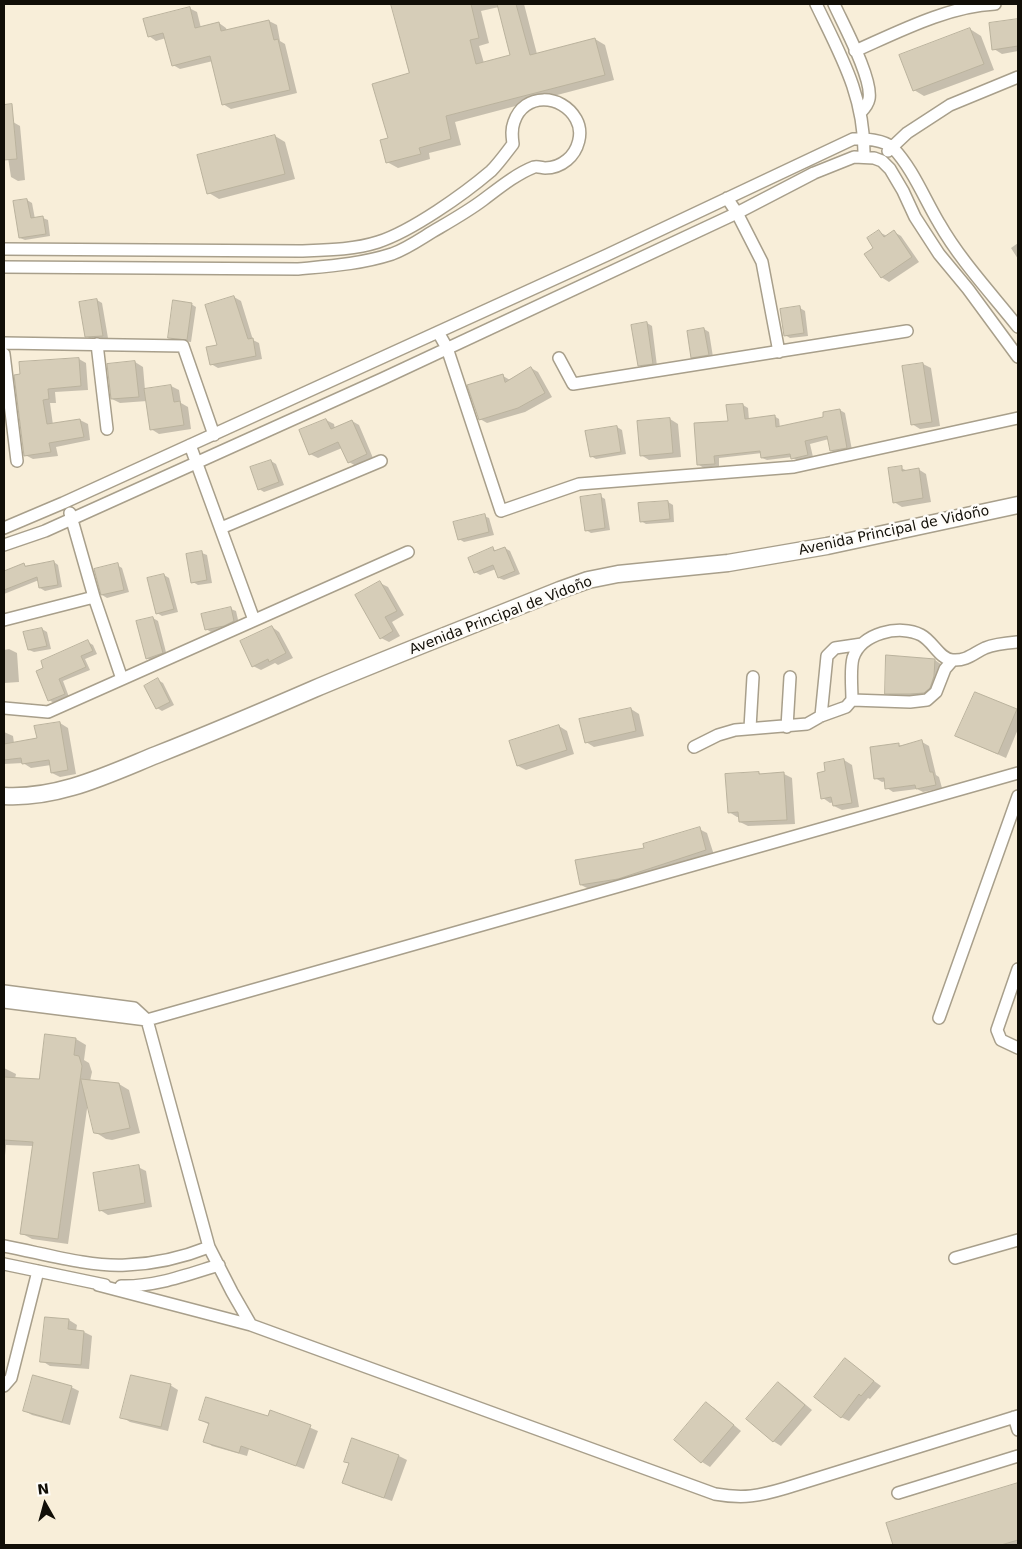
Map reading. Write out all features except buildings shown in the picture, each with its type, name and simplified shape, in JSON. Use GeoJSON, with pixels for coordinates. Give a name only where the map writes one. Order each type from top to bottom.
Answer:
{"type":"FeatureCollection","features":[{"type":"Feature","properties":{"kind":"main road","name":"Avenida Principal de Vidoño"},"geometry":{"type":"LineString","coordinates":[[4,796],[22,797],[52,793],[91,782],[350,674],[588,580],[626,573],[728,563],[818,547],[1018,505]]}},
{"type":"Feature","properties":{"kind":"street"},"geometry":{"type":"LineString","coordinates":[[816,4],[849,72],[861,112],[864,156]]}},
{"type":"Feature","properties":{"kind":"street"},"geometry":{"type":"LineString","coordinates":[[834,4],[869,87],[868,104],[861,112]]}},
{"type":"Feature","properties":{"kind":"street"},"geometry":{"type":"LineString","coordinates":[[855,51],[892,34],[945,14],[962,9],[995,4]]}},
{"type":"Feature","properties":{"kind":"street"},"geometry":{"type":"LineString","coordinates":[[882,161],[892,146],[907,132],[950,106],[1018,76]]}},
{"type":"Feature","properties":{"kind":"street"},"geometry":{"type":"LineString","coordinates":[[4,249],[299,251],[331,250],[378,242],[400,233],[438,210],[492,170],[513,144],[511,132],[514,121],[520,111],[529,104],[540,100],[552,100],[563,104],[572,112],[578,122],[580,133],[574,153],[557,166],[546,168],[536,166],[413,244],[393,254],[371,260],[345,265],[298,269],[4,267]]}},
{"type":"Feature","properties":{"kind":"street"},"geometry":{"type":"LineString","coordinates":[[4,528],[214,435],[852,139],[864,138],[892,146],[920,186],[938,223],[1018,327]]}},
{"type":"Feature","properties":{"kind":"street"},"geometry":{"type":"LineString","coordinates":[[4,545],[45,531],[447,348],[737,213],[814,173],[854,157],[864,156],[882,161],[890,169],[903,191],[914,217],[939,254],[1018,357]]}},
{"type":"Feature","properties":{"kind":"street"},"geometry":{"type":"LineString","coordinates":[[727,198],[737,213],[762,262],[779,352]]}},
{"type":"Feature","properties":{"kind":"street"},"geometry":{"type":"LineString","coordinates":[[438,332],[447,348],[501,511],[579,484],[794,467],[1018,418]]}},
{"type":"Feature","properties":{"kind":"street"},"geometry":{"type":"LineString","coordinates":[[559,358],[573,384],[907,332]]}},
{"type":"Feature","properties":{"kind":"street"},"geometry":{"type":"LineString","coordinates":[[4,343],[183,346],[214,435]]}},
{"type":"Feature","properties":{"kind":"street"},"geometry":{"type":"LineString","coordinates":[[97,344],[107,429]]}},
{"type":"Feature","properties":{"kind":"street"},"geometry":{"type":"LineString","coordinates":[[4,354],[17,461]]}},
{"type":"Feature","properties":{"kind":"street"},"geometry":{"type":"LineString","coordinates":[[190,446],[254,620]]}},
{"type":"Feature","properties":{"kind":"street"},"geometry":{"type":"LineString","coordinates":[[221,528],[381,461]]}},
{"type":"Feature","properties":{"kind":"street"},"geometry":{"type":"LineString","coordinates":[[68,501],[94,597],[122,679]]}},
{"type":"Feature","properties":{"kind":"street"},"geometry":{"type":"LineString","coordinates":[[4,708],[48,712],[408,552]]}},
{"type":"Feature","properties":{"kind":"street"},"geometry":{"type":"LineString","coordinates":[[4,620],[94,597]]}},
{"type":"Feature","properties":{"kind":"street"},"geometry":{"type":"LineString","coordinates":[[694,747],[718,734],[750,728],[807,724],[821,716],[846,707],[852,700],[853,658],[862,644],[872,636],[888,631],[908,630],[922,635],[952,661],[962,660],[993,646],[1018,642]]}},
{"type":"Feature","properties":{"kind":"street"},"geometry":{"type":"LineString","coordinates":[[821,716],[828,656],[835,648],[862,644]]}},
{"type":"Feature","properties":{"kind":"street"},"geometry":{"type":"LineString","coordinates":[[852,700],[910,702],[927,700],[936,692],[945,669],[952,661]]}},
{"type":"Feature","properties":{"kind":"street"},"geometry":{"type":"LineString","coordinates":[[750,728],[753,677]]}},
{"type":"Feature","properties":{"kind":"street"},"geometry":{"type":"LineString","coordinates":[[787,726],[790,677]]}},
{"type":"Feature","properties":{"kind":"street"},"geometry":{"type":"LineString","coordinates":[[4,1002],[147,1020],[1018,773]]}},
{"type":"Feature","properties":{"kind":"street"},"geometry":{"type":"LineString","coordinates":[[939,1018],[1013,826],[1018,796]]}},
{"type":"Feature","properties":{"kind":"street"},"geometry":{"type":"LineString","coordinates":[[1018,969],[997,1030],[1001,1040],[1018,1048]]}},
{"type":"Feature","properties":{"kind":"street"},"geometry":{"type":"LineString","coordinates":[[4,991],[134,1008],[147,1020],[209,1247],[251,1325]]}},
{"type":"Feature","properties":{"kind":"street"},"geometry":{"type":"LineString","coordinates":[[955,1258],[1018,1240]]}},
{"type":"Feature","properties":{"kind":"street"},"geometry":{"type":"LineString","coordinates":[[4,1246],[101,1264],[127,1265],[168,1259],[194,1253],[209,1247]]}},
{"type":"Feature","properties":{"kind":"street"},"geometry":{"type":"LineString","coordinates":[[4,1264],[98,1285],[251,1325],[715,1494],[734,1497],[757,1496],[1016,1417],[1018,1430]]}},
{"type":"Feature","properties":{"kind":"street"},"geometry":{"type":"LineString","coordinates":[[98,1285],[140,1286],[181,1277],[219,1265]]}},
{"type":"Feature","properties":{"kind":"street"},"geometry":{"type":"LineString","coordinates":[[4,1386],[11,1378],[38,1272]]}},
{"type":"Feature","properties":{"kind":"street"},"geometry":{"type":"LineString","coordinates":[[898,1493],[1018,1456]]}}]}
